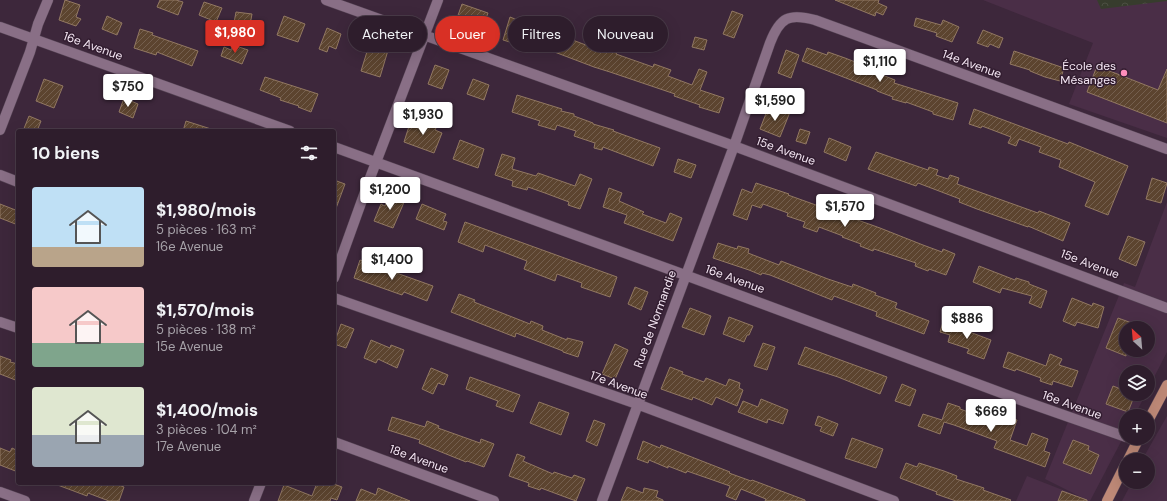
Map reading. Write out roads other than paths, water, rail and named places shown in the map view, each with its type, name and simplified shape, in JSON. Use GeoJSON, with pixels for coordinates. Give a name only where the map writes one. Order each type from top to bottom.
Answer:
{"type":"FeatureCollection","features":[{"type":"Feature","properties":{"kind":"main road"},"geometry":{"type":"LineString","coordinates":[[1154,409],[1167,385]]}},
{"type":"Feature","properties":{"kind":"main road"},"geometry":{"type":"LineString","coordinates":[[1107,501],[1119,477]]}},
{"type":"Feature","properties":{"kind":"street"},"geometry":{"type":"LineString","coordinates":[[0,130],[48,0]]}},
{"type":"Feature","properties":{"kind":"street","name":"15e Avenue"},"geometry":{"type":"LineString","coordinates":[[326,0],[371,16]]}},
{"type":"Feature","properties":{"kind":"street"},"geometry":{"type":"LineString","coordinates":[[427,30],[438,0]]}},
{"type":"Feature","properties":{"kind":"street","name":"14e Avenue"},"geometry":{"type":"LineString","coordinates":[[734,146],[774,34],[782,21],[796,16],[815,20],[1167,149]]}},
{"type":"Feature","properties":{"kind":"street","name":"16e Avenue"},"geometry":{"type":"LineString","coordinates":[[0,27],[284,129]]}},
{"type":"Feature","properties":{"kind":"street","name":"15e Avenue"},"geometry":{"type":"LineString","coordinates":[[427,36],[734,146],[1167,308]]}},
{"type":"Feature","properties":{"kind":"street"},"geometry":{"type":"LineString","coordinates":[[336,273],[418,52]]}},
{"type":"Feature","properties":{"kind":"street","name":"Rue de Normandie"},"geometry":{"type":"LineString","coordinates":[[602,501],[734,146]]}},
{"type":"Feature","properties":{"kind":"street","name":"16e Avenue"},"geometry":{"type":"LineString","coordinates":[[336,148],[685,275],[1015,398],[1119,434]]}},
{"type":"Feature","properties":{"kind":"street"},"geometry":{"type":"LineString","coordinates":[[0,175],[16,181]]}},
{"type":"Feature","properties":{"kind":"street","name":"17e Avenue"},"geometry":{"type":"LineString","coordinates":[[336,299],[637,404],[894,501]]}},
{"type":"Feature","properties":{"kind":"street"},"geometry":{"type":"LineString","coordinates":[[0,322],[16,327]]}},
{"type":"Feature","properties":{"kind":"street","name":"18e Avenue"},"geometry":{"type":"LineString","coordinates":[[336,443],[494,501]]}},
{"type":"Feature","properties":{"kind":"street"},"geometry":{"type":"LineString","coordinates":[[254,501],[260,485]]}},
{"type":"Feature","properties":{"kind":"street"},"geometry":{"type":"LineString","coordinates":[[0,492],[25,501]]}},
{"type":"Feature","properties":{"kind":"place","name":"École des Mésanges"},"geometry":{"type":"Point","coordinates":[1124,73]}}]}
